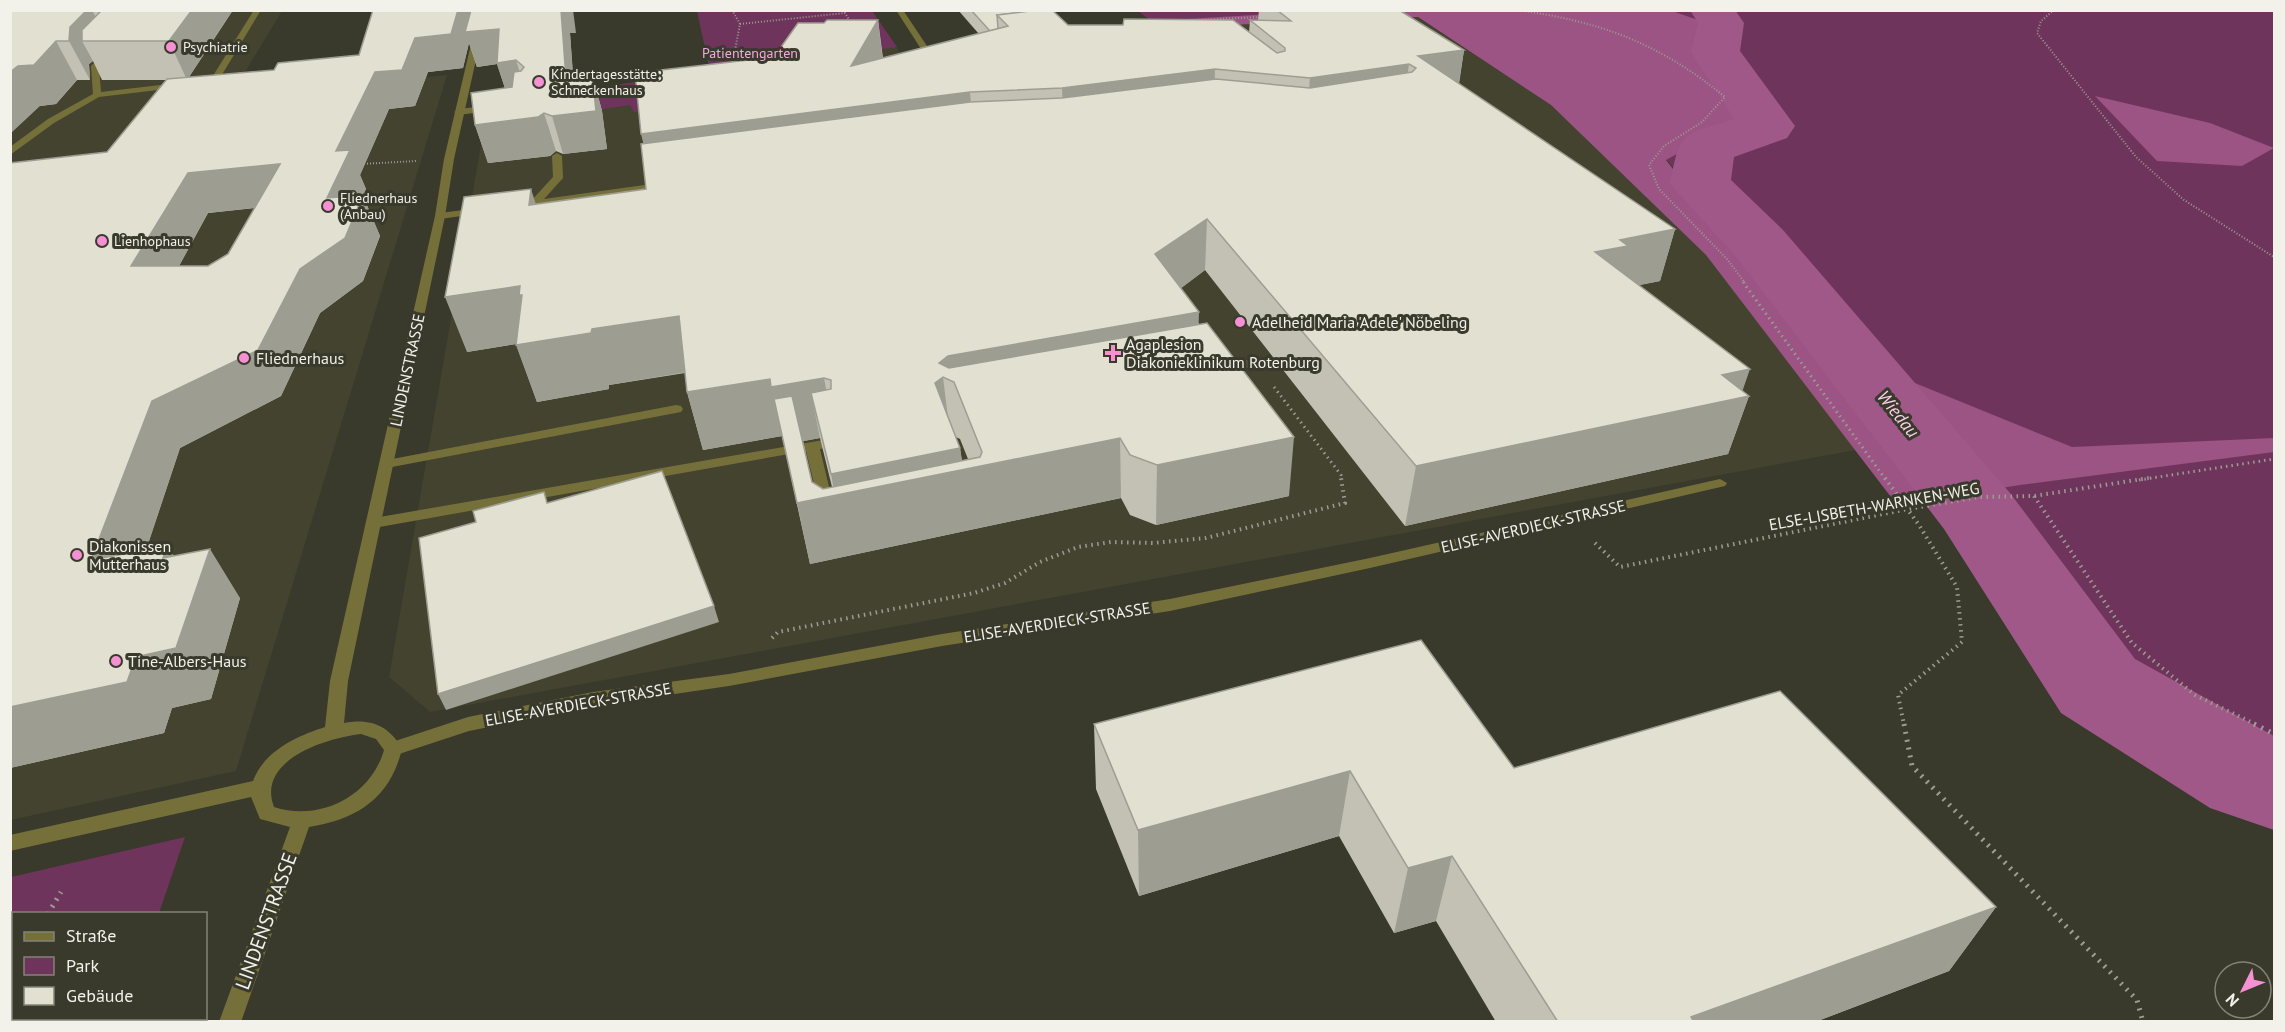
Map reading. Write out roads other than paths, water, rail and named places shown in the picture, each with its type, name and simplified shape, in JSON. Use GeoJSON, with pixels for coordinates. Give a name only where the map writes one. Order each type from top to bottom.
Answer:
{"type":"FeatureCollection","features":[{"type":"Feature","properties":{"kind":"street"},"geometry":{"type":"LineString","coordinates":[[10,152],[51,121],[97,94],[214,81],[258,10]]}},
{"type":"Feature","properties":{"kind":"street","name":"LINDENSTRASSE"},"geometry":{"type":"LineString","coordinates":[[334,729],[339,681],[440,216],[459,112],[483,10]]}},
{"type":"Feature","properties":{"kind":"street"},"geometry":{"type":"LineString","coordinates":[[899,10],[933,61],[944,59]]}},
{"type":"Feature","properties":{"kind":"street"},"geometry":{"type":"LineString","coordinates":[[97,94],[95,66],[114,48]]}},
{"type":"Feature","properties":{"kind":"street"},"geometry":{"type":"LineString","coordinates":[[459,112],[506,106]]}},
{"type":"Feature","properties":{"kind":"street"},"geometry":{"type":"LineString","coordinates":[[536,203],[558,178],[557,156]]}},
{"type":"Feature","properties":{"kind":"street"},"geometry":{"type":"LineString","coordinates":[[512,207],[678,184]]}},
{"type":"Feature","properties":{"kind":"street"},"geometry":{"type":"LineString","coordinates":[[440,216],[488,210]]}},
{"type":"Feature","properties":{"kind":"street"},"geometry":{"type":"LineString","coordinates":[[1201,373],[1259,362]]}},
{"type":"Feature","properties":{"kind":"street"},"geometry":{"type":"LineString","coordinates":[[387,464],[676,409]]}},
{"type":"Feature","properties":{"kind":"street"},"geometry":{"type":"LineString","coordinates":[[374,523],[835,442]]}},
{"type":"Feature","properties":{"kind":"street"},"geometry":{"type":"LineString","coordinates":[[812,446],[830,521]]}},
{"type":"Feature","properties":{"kind":"street","name":"ELISE-AVERDIECK-STRASSE"},"geometry":{"type":"LineString","coordinates":[[393,749],[468,724],[593,699],[729,680],[942,640],[1170,605],[1720,483]]}},
{"type":"Feature","properties":{"kind":"street"},"geometry":{"type":"LineString","coordinates":[[362,727],[374,729],[389,741],[393,749],[392,761],[386,775],[367,794],[340,810],[302,820],[288,820],[267,813],[259,797],[260,787],[272,766],[293,748],[334,729],[362,727]]}},
{"type":"Feature","properties":{"kind":"street"},"geometry":{"type":"LineString","coordinates":[[10,843],[260,787]]}},
{"type":"Feature","properties":{"kind":"street","name":"LINDENSTRASSE"},"geometry":{"type":"LineString","coordinates":[[230,1022],[302,820]]}},
{"type":"Feature","properties":{"kind":"waterway","name":"Wiedau"},"geometry":{"type":"LineString","coordinates":[[1712,10],[1721,23],[1715,52],[1767,126],[1706,147],[1700,184],[1760,244],[1978,513],[2098,686],[2250,776],[2274,785]]}},
{"type":"Feature","properties":{"kind":"place","name":"Psychiatrie"},"geometry":{"type":"Point","coordinates":[171,47]}},
{"type":"Feature","properties":{"kind":"place","name":"Kindertagesstätte: Schneckenhaus"},"geometry":{"type":"Point","coordinates":[539,82]}},
{"type":"Feature","properties":{"kind":"place","name":"Fliednerhaus (Anbau)"},"geometry":{"type":"Point","coordinates":[328,206]}},
{"type":"Feature","properties":{"kind":"place","name":"Lienhophaus"},"geometry":{"type":"Point","coordinates":[102,241]}},
{"type":"Feature","properties":{"kind":"place","name":"Adelheid Maria 'Adele' Nöbeling"},"geometry":{"type":"Point","coordinates":[1240,322]}},
{"type":"Feature","properties":{"kind":"place","name":"Agaplesion Diakonieklinikum Rotenburg"},"geometry":{"type":"Point","coordinates":[1113,353]}},
{"type":"Feature","properties":{"kind":"place","name":"Fliednerhaus"},"geometry":{"type":"Point","coordinates":[244,358]}},
{"type":"Feature","properties":{"kind":"place","name":"Diakonissen Mutterhaus"},"geometry":{"type":"Point","coordinates":[77,555]}},
{"type":"Feature","properties":{"kind":"place","name":"Tine-Albers-Haus"},"geometry":{"type":"Point","coordinates":[116,661]}},
{"type":"Feature","properties":{"kind":"park label","name":"Patientengarten"},"geometry":{"type":"Point","coordinates":[750,53]}}]}
